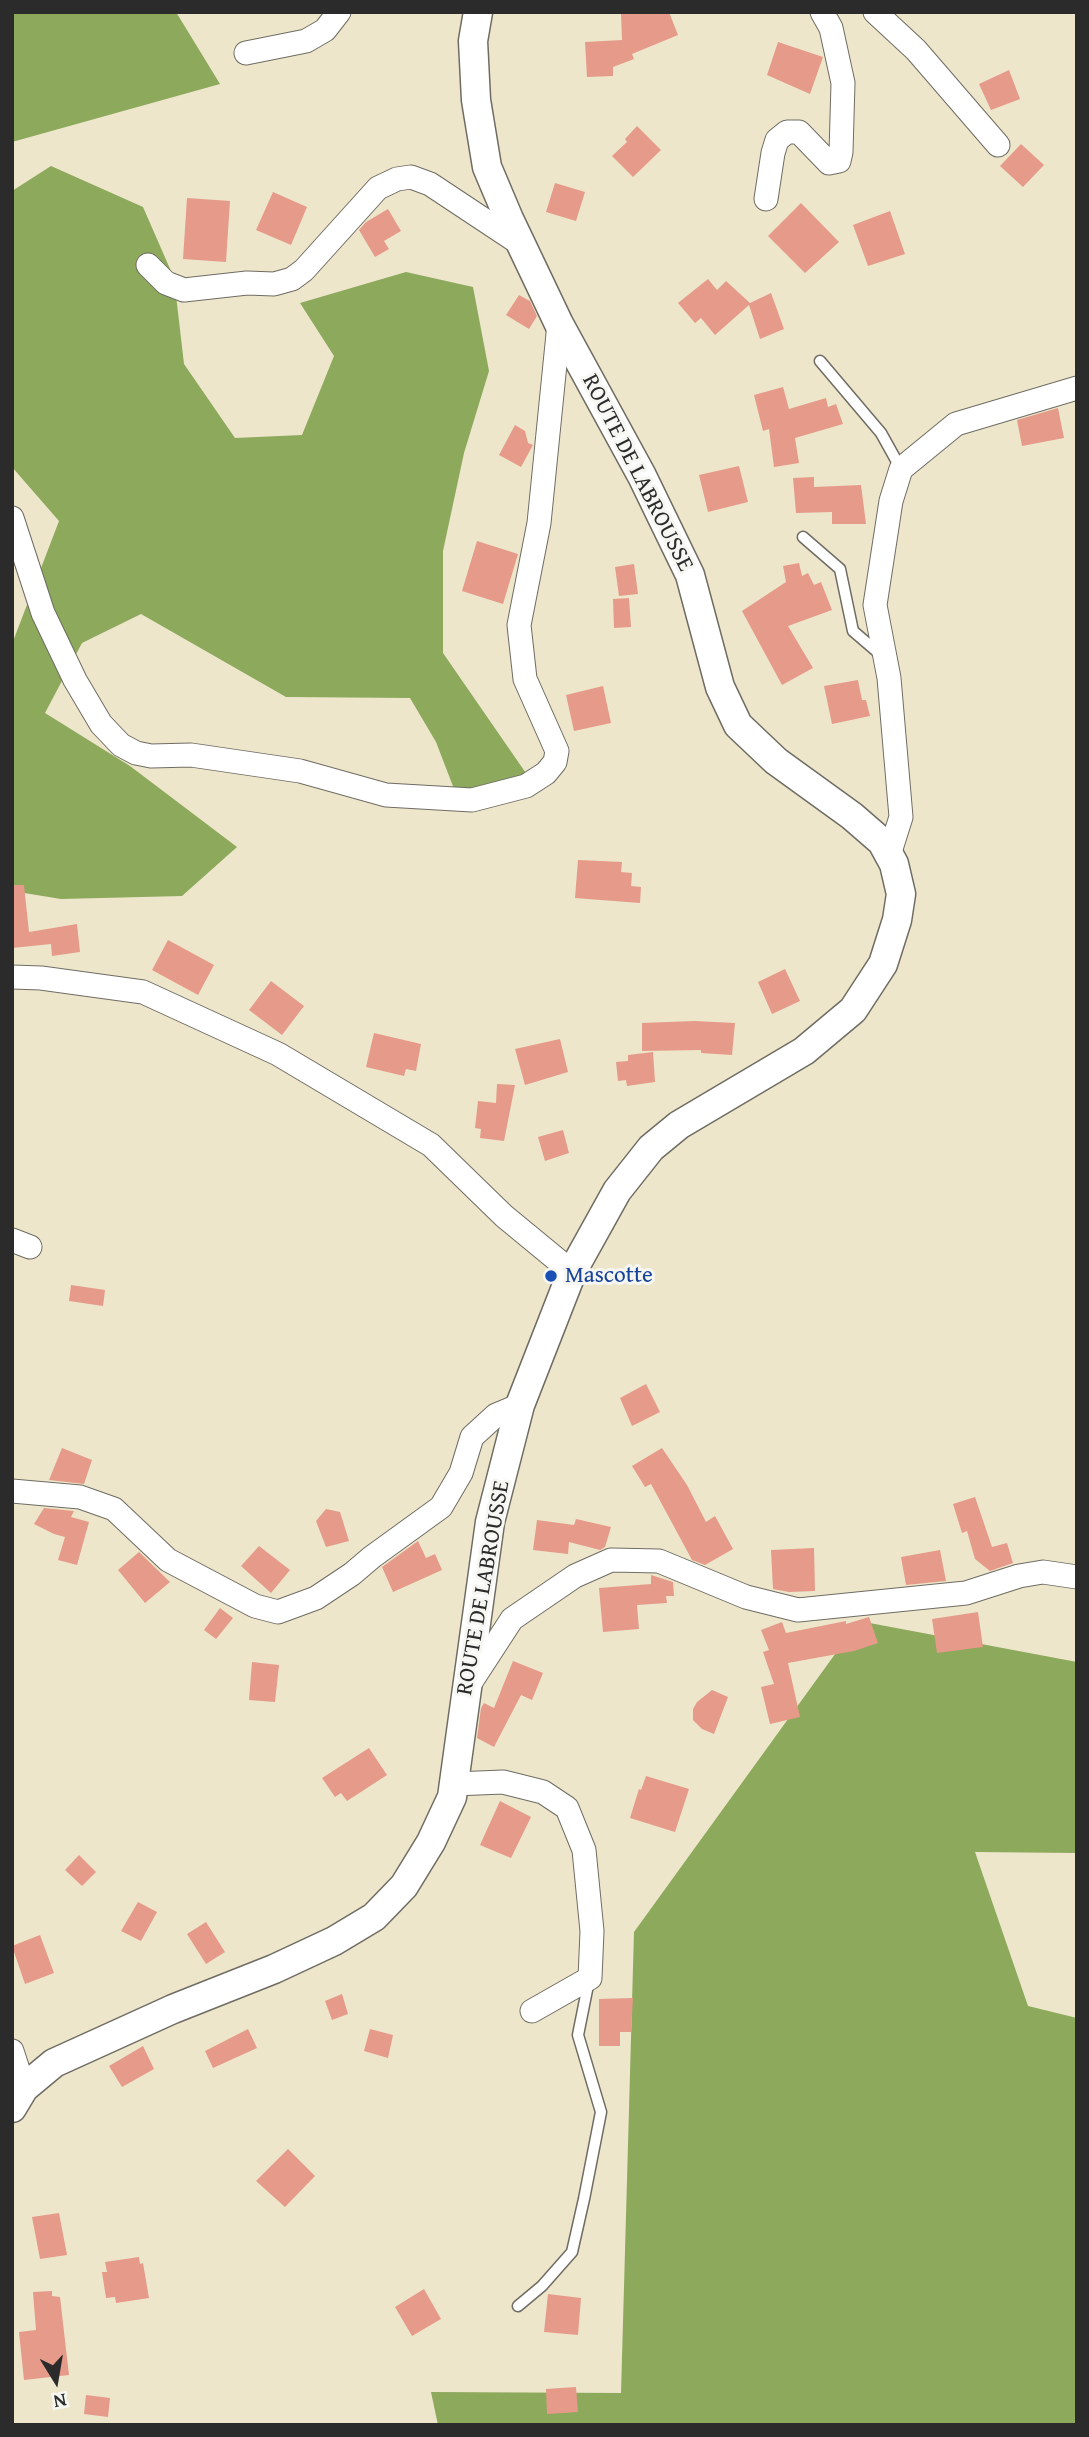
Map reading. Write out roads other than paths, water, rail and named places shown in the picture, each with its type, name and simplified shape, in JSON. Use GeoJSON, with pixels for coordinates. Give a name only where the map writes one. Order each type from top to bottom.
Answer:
{"type":"FeatureCollection","features":[{"type":"Feature","properties":{"kind":"street"},"geometry":{"type":"LineString","coordinates":[[246,53],[306,41],[325,30],[339,12]]}},
{"type":"Feature","properties":{"kind":"street","name":"ROUTE DE LABROUSSE"},"geometry":{"type":"LineString","coordinates":[[18,2098],[54,2063],[334,1941],[373,1917],[404,1885],[431,1842],[452,1797],[490,1522],[520,1405],[572,1272],[617,1191],[651,1148],[679,1125],[804,1051],[853,1010],[883,964],[897,920],[901,894],[894,864],[882,842],[776,761],[738,725],[720,687],[690,575],[642,476],[559,324],[487,166],[476,100],[473,41],[478,12]]}},
{"type":"Feature","properties":{"kind":"street"},"geometry":{"type":"LineString","coordinates":[[766,199],[773,153],[778,140],[787,132],[799,132],[829,163],[839,160],[843,83],[831,29],[822,12]]}},
{"type":"Feature","properties":{"kind":"street"},"geometry":{"type":"LineString","coordinates":[[875,12],[916,50],[998,145]]}},
{"type":"Feature","properties":{"kind":"street"},"geometry":{"type":"LineString","coordinates":[[148,265],[166,283],[184,290],[247,282],[274,284],[292,279],[304,270],[378,188],[397,179],[411,177],[430,184],[522,245]]}},
{"type":"Feature","properties":{"kind":"street"},"geometry":{"type":"LineString","coordinates":[[12,518],[43,613],[75,680],[101,724],[121,745],[136,753],[151,756],[191,755],[300,771],[386,795],[472,800],[526,786],[546,773],[555,762],[557,751],[525,679],[519,625],[539,523],[559,324]]}},
{"type":"Feature","properties":{"kind":"street"},"geometry":{"type":"LineString","coordinates":[[889,855],[901,817],[885,659],[875,605],[891,501],[901,469],[956,425],[1077,388]]}},
{"type":"Feature","properties":{"kind":"street"},"geometry":{"type":"LineString","coordinates":[[12,977],[41,978],[143,992],[278,1054],[431,1146],[504,1216],[572,1272]]}},
{"type":"Feature","properties":{"kind":"street"},"geometry":{"type":"LineString","coordinates":[[12,1492],[80,1497],[114,1509],[168,1560],[255,1606],[278,1612],[325,1592],[441,1507],[461,1473],[472,1437],[496,1415],[520,1405]]}},
{"type":"Feature","properties":{"kind":"street"},"geometry":{"type":"LineString","coordinates":[[465,1690],[512,1619],[575,1576],[611,1560],[659,1561],[746,1597],[797,1610],[966,1593],[1019,1576],[1043,1573],[1077,1577]]}},
{"type":"Feature","properties":{"kind":"street"},"geometry":{"type":"LineString","coordinates":[[454,1784],[503,1783],[542,1792],[567,1808],[584,1850],[592,1931],[590,1978],[532,2011]]}},
{"type":"Feature","properties":{"kind":"street"},"geometry":{"type":"LineString","coordinates":[[12,2051],[18,2098]]}},
{"type":"Feature","properties":{"kind":"lane"},"geometry":{"type":"LineString","coordinates":[[820,361],[881,433],[901,469]]}},
{"type":"Feature","properties":{"kind":"lane"},"geometry":{"type":"LineString","coordinates":[[803,537],[840,569],[853,631],[885,659]]}},
{"type":"Feature","properties":{"kind":"lane"},"geometry":{"type":"LineString","coordinates":[[518,2306],[542,2286],[572,2252],[584,2199],[601,2112],[578,2035],[590,1978]]}},
{"type":"Feature","properties":{"kind":"place","name":"Mascotte"},"geometry":{"type":"Point","coordinates":[551,1276]}}]}
